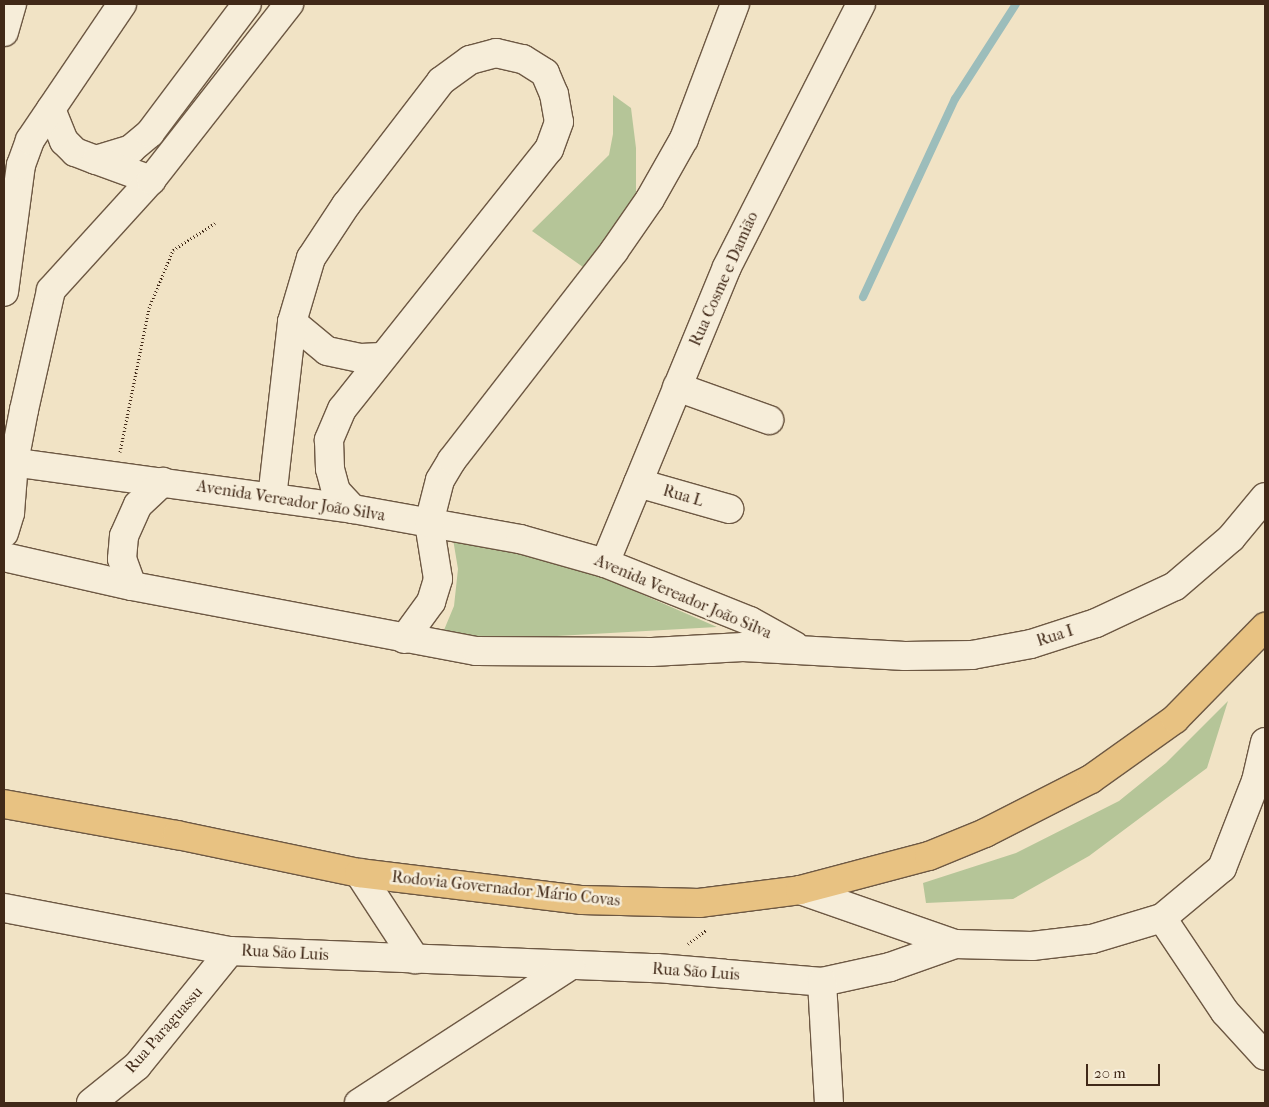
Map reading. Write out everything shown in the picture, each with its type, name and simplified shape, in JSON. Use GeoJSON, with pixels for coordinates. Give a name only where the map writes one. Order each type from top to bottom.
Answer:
{"type":"FeatureCollection","features":[{"type":"Feature","properties":{"kind":"highway","name":"Rodovia Governador Mário Covas"},"geometry":{"type":"LineString","coordinates":[[4,804],[360,873],[582,900],[699,903],[800,890],[930,856],[986,833],[1091,779],[1175,719],[1265,627]]}},
{"type":"Feature","properties":{"kind":"street"},"geometry":{"type":"LineString","coordinates":[[4,32],[12,4]]}},
{"type":"Feature","properties":{"kind":"street"},"geometry":{"type":"LineString","coordinates":[[4,292],[21,165],[30,140],[122,4]]}},
{"type":"Feature","properties":{"kind":"street"},"geometry":{"type":"LineString","coordinates":[[96,160],[130,149],[150,133],[247,4]]}},
{"type":"Feature","properties":{"kind":"street"},"geometry":{"type":"LineString","coordinates":[[4,533],[10,512],[9,462],[51,290],[151,180],[289,4]]}},
{"type":"Feature","properties":{"kind":"street"},"geometry":{"type":"LineString","coordinates":[[404,639],[431,602],[438,580],[429,523],[440,480],[452,460],[614,251],[650,199],[684,138],[735,4]]}},
{"type":"Feature","properties":{"kind":"street","name":"Rua Cosme e Damião"},"geometry":{"type":"LineString","coordinates":[[605,563],[727,267],[862,4]]}},
{"type":"Feature","properties":{"kind":"street"},"geometry":{"type":"LineString","coordinates":[[272,498],[292,322],[311,258],[346,205],[441,81],[470,60],[496,53],[523,59],[545,73],[554,94],[559,122],[549,149],[381,357],[342,409],[329,440],[330,469],[336,491],[353,509]]}},
{"type":"Feature","properties":{"kind":"street"},"geometry":{"type":"LineString","coordinates":[[51,108],[64,141],[75,152],[151,180]]}},
{"type":"Feature","properties":{"kind":"street"},"geometry":{"type":"LineString","coordinates":[[292,322],[327,351],[361,358],[381,357]]}},
{"type":"Feature","properties":{"kind":"street"},"geometry":{"type":"LineString","coordinates":[[677,387],[769,420]]}},
{"type":"Feature","properties":{"kind":"street","name":"Avenida Vereador João Silva"},"geometry":{"type":"LineString","coordinates":[[9,462],[353,509],[520,539],[605,563],[750,621],[800,649]]}},
{"type":"Feature","properties":{"kind":"street"},"geometry":{"type":"LineString","coordinates":[[132,586],[122,559],[124,536],[138,504],[163,482]]}},
{"type":"Feature","properties":{"kind":"street","name":"Rua L"},"geometry":{"type":"LineString","coordinates":[[638,483],[729,509]]}},
{"type":"Feature","properties":{"kind":"street","name":"Rua I"},"geometry":{"type":"LineString","coordinates":[[800,649],[905,656],[972,655],[1040,641],[1096,623],[1175,586],[1231,538],[1265,497]]}},
{"type":"Feature","properties":{"kind":"street","name":"Avenida Vereador João Silva"},"geometry":{"type":"LineString","coordinates":[[4,556],[132,586],[404,639],[476,651],[800,649]]}},
{"type":"Feature","properties":{"kind":"street"},"geometry":{"type":"LineString","coordinates":[[800,890],[955,944],[1032,946],[1092,939],[1162,918],[1222,868],[1256,780],[1265,742]]}},
{"type":"Feature","properties":{"kind":"street"},"geometry":{"type":"LineString","coordinates":[[360,873],[415,959]]}},
{"type":"Feature","properties":{"kind":"street","name":"Rua São Luis"},"geometry":{"type":"LineString","coordinates":[[4,908],[230,951],[657,968],[822,982],[890,967],[955,944]]}},
{"type":"Feature","properties":{"kind":"street"},"geometry":{"type":"LineString","coordinates":[[1162,918],[1225,1012],[1265,1056]]}},
{"type":"Feature","properties":{"kind":"street","name":"Rua Paraguassu"},"geometry":{"type":"LineString","coordinates":[[91,1103],[137,1066],[230,951]]}},
{"type":"Feature","properties":{"kind":"street"},"geometry":{"type":"LineString","coordinates":[[359,1103],[570,966]]}},
{"type":"Feature","properties":{"kind":"street"},"geometry":{"type":"LineString","coordinates":[[822,982],[830,1103]]}},
{"type":"Feature","properties":{"kind":"path"},"geometry":{"type":"LineString","coordinates":[[119,456],[149,308],[173,250],[215,223]]}},
{"type":"Feature","properties":{"kind":"path"},"geometry":{"type":"LineString","coordinates":[[657,968],[709,927]]}},
{"type":"Feature","properties":{"kind":"green space"},"geometry":{"type":"Polygon","coordinates":[[[613,95],[631,108],[636,148],[636,197],[590,272],[532,231],[609,155],[613,134],[613,95]]]}},
{"type":"Feature","properties":{"kind":"green space"},"geometry":{"type":"Polygon","coordinates":[[[453,539],[575,565],[717,627],[487,640],[444,630],[454,606],[458,569],[453,539]]]}},
{"type":"Feature","properties":{"kind":"green space"},"geometry":{"type":"Polygon","coordinates":[[[1228,701],[1207,768],[1089,856],[1013,899],[926,903],[923,883],[1016,853],[1119,801],[1166,763],[1228,701]]]}},
{"type":"Feature","properties":{"kind":"waterway"},"geometry":{"type":"LineString","coordinates":[[863,297],[955,99],[1016,4]]}}]}
